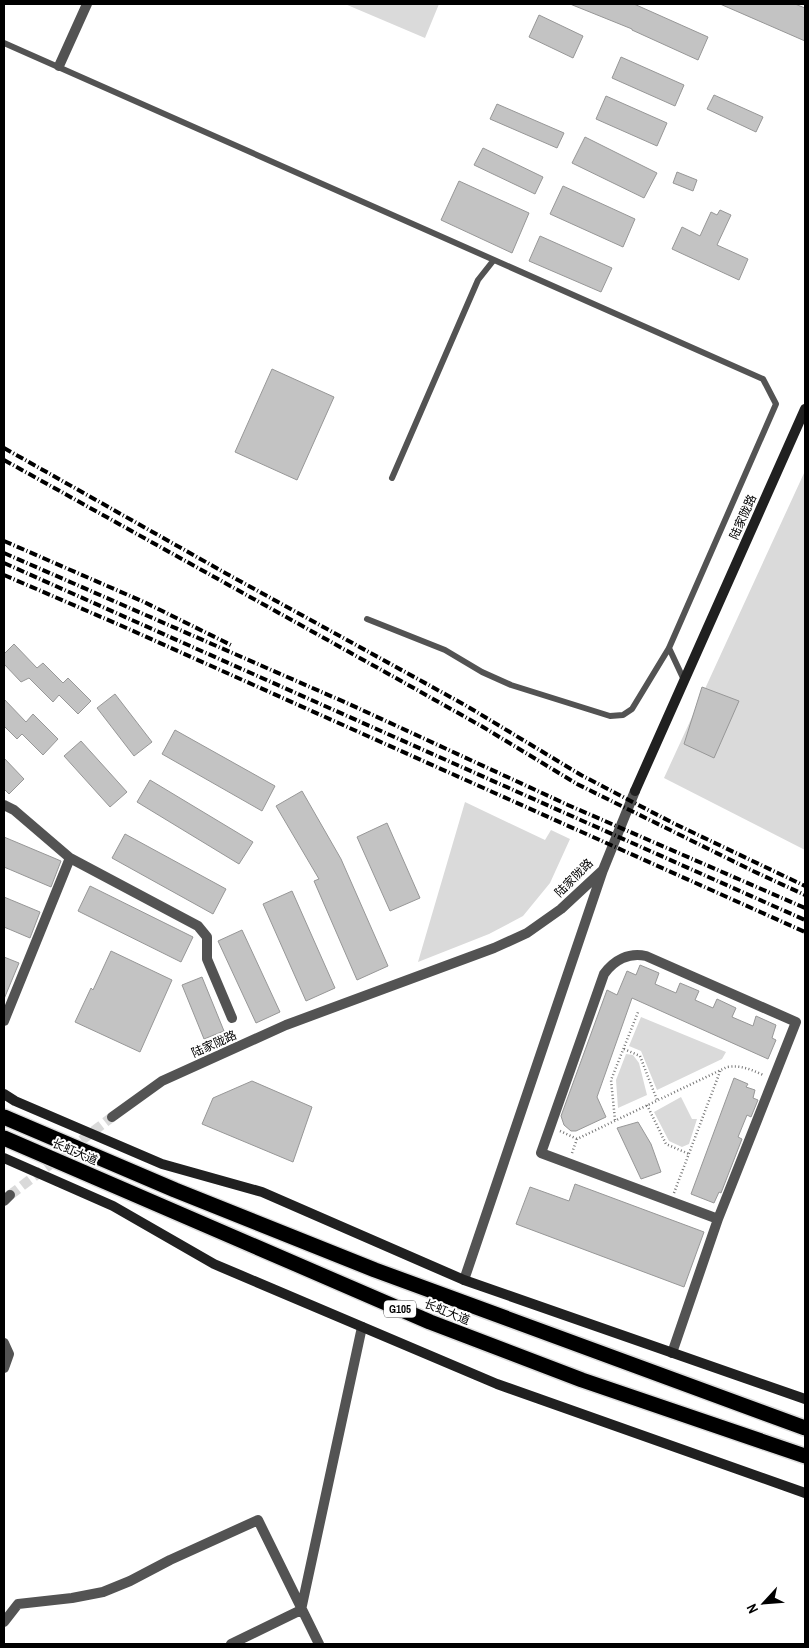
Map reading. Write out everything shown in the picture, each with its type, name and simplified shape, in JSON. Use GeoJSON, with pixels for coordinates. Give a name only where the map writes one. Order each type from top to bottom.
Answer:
{"type":"FeatureCollection","features":[{"type":"Feature","properties":{"kind":"highway","name":"长虹大道"},"geometry":{"type":"LineString","coordinates":[[4,1117],[175,1190],[375,1270],[805,1428]]}},
{"type":"Feature","properties":{"kind":"highway","name":"长虹大道"},"geometry":{"type":"LineString","coordinates":[[4,1138],[430,1322],[582,1380],[805,1456]]}},
{"type":"Feature","properties":{"kind":"street"},"geometry":{"type":"LineString","coordinates":[[59,66],[87,4]]}},
{"type":"Feature","properties":{"kind":"street","name":"陆家陇路"},"geometry":{"type":"LineString","coordinates":[[112,1117],[162,1081],[286,1025],[494,948],[527,933],[561,909],[603,870],[635,791],[805,409]]}},
{"type":"Feature","properties":{"kind":"street"},"geometry":{"type":"LineString","coordinates":[[4,805],[14,810],[70,858],[198,926],[207,937],[207,959],[232,1018]]}},
{"type":"Feature","properties":{"kind":"street"},"geometry":{"type":"LineString","coordinates":[[4,1021],[70,858]]}},
{"type":"Feature","properties":{"kind":"street"},"geometry":{"type":"LineString","coordinates":[[464,1280],[603,870]]}},
{"type":"Feature","properties":{"kind":"street"},"geometry":{"type":"LineString","coordinates":[[672,1353],[718,1218],[796,1022],[646,956],[638,954],[629,956],[615,962],[604,974],[541,1153],[718,1218]]}},
{"type":"Feature","properties":{"kind":"street"},"geometry":{"type":"LineString","coordinates":[[4,1094],[15,1101],[162,1164],[262,1192],[464,1280],[805,1399]]}},
{"type":"Feature","properties":{"kind":"street"},"geometry":{"type":"LineString","coordinates":[[4,1158],[113,1206],[214,1264],[497,1384],[805,1493]]}},
{"type":"Feature","properties":{"kind":"street"},"geometry":{"type":"LineString","coordinates":[[301,1610],[362,1327]]}},
{"type":"Feature","properties":{"kind":"street"},"geometry":{"type":"LineString","coordinates":[[4,1343],[9,1354],[4,1368]]}},
{"type":"Feature","properties":{"kind":"street"},"geometry":{"type":"LineString","coordinates":[[4,1622],[18,1604],[72,1598],[103,1592],[258,1520],[319,1644]]}},
{"type":"Feature","properties":{"kind":"street"},"geometry":{"type":"LineString","coordinates":[[231,1644],[301,1610]]}},
{"type":"Feature","properties":{"kind":"lane"},"geometry":{"type":"LineString","coordinates":[[4,43],[763,379],[776,404],[669,648],[632,709],[623,715],[610,716],[511,685],[482,672],[445,650],[367,619]]}},
{"type":"Feature","properties":{"kind":"lane"},"geometry":{"type":"LineString","coordinates":[[392,478],[478,280],[493,261]]}},
{"type":"Feature","properties":{"kind":"lane"},"geometry":{"type":"LineString","coordinates":[[669,648],[684,680]]}},
{"type":"Feature","properties":{"kind":"path"},"geometry":{"type":"LineString","coordinates":[[615,1120],[611,1080],[638,1012]]}},
{"type":"Feature","properties":{"kind":"path"},"geometry":{"type":"LineString","coordinates":[[624,1050],[640,1056],[657,1100]]}},
{"type":"Feature","properties":{"kind":"path"},"geometry":{"type":"LineString","coordinates":[[568,1163],[577,1139],[721,1069],[738,1065],[749,1068],[773,1080]]}},
{"type":"Feature","properties":{"kind":"path"},"geometry":{"type":"LineString","coordinates":[[671,1201],[721,1069]]}},
{"type":"Feature","properties":{"kind":"path"},"geometry":{"type":"LineString","coordinates":[[647,1105],[666,1144],[689,1154]]}},
{"type":"Feature","properties":{"kind":"path"},"geometry":{"type":"LineString","coordinates":[[550,1127],[577,1139]]}},
{"type":"Feature","properties":{"kind":"shaded area"},"geometry":{"type":"Polygon","coordinates":[[[345,4],[439,4],[425,38],[345,4]]]}},
{"type":"Feature","properties":{"kind":"shaded area"},"geometry":{"type":"Polygon","coordinates":[[[805,471],[805,850],[664,778],[805,471]]]}},
{"type":"Feature","properties":{"kind":"shaded area"},"geometry":{"type":"Polygon","coordinates":[[[465,802],[545,840],[551,830],[570,839],[550,883],[523,916],[489,934],[418,962],[465,802]]]}},
{"type":"Feature","properties":{"kind":"shaded area"},"geometry":{"type":"Polygon","coordinates":[[[641,1017],[726,1052],[722,1059],[657,1090],[641,1051],[629,1046],[641,1017]]]}},
{"type":"Feature","properties":{"kind":"shaded area"},"geometry":{"type":"Polygon","coordinates":[[[626,1054],[633,1055],[639,1063],[647,1095],[618,1108],[616,1080],[626,1054]]]}},
{"type":"Feature","properties":{"kind":"shaded area"},"geometry":{"type":"Polygon","coordinates":[[[681,1097],[692,1119],[697,1119],[689,1144],[682,1147],[669,1141],[654,1112],[681,1097]]]}},
{"type":"Feature","properties":{"kind":"building"},"geometry":{"type":"Polygon","coordinates":[[[570,4],[634,4],[708,37],[698,60],[632,29],[570,4]]]}},
{"type":"Feature","properties":{"kind":"building"},"geometry":{"type":"Polygon","coordinates":[[[720,4],[795,4],[805,8],[805,41],[720,4]]]}},
{"type":"Feature","properties":{"kind":"building"},"geometry":{"type":"Polygon","coordinates":[[[539,15],[583,36],[573,58],[529,37],[539,15]]]}},
{"type":"Feature","properties":{"kind":"building"},"geometry":{"type":"Polygon","coordinates":[[[621,57],[684,85],[675,106],[612,78],[621,57]]]}},
{"type":"Feature","properties":{"kind":"building"},"geometry":{"type":"Polygon","coordinates":[[[714,95],[763,117],[756,132],[707,109],[714,95]]]}},
{"type":"Feature","properties":{"kind":"building"},"geometry":{"type":"Polygon","coordinates":[[[606,96],[667,123],[657,146],[596,119],[606,96]]]}},
{"type":"Feature","properties":{"kind":"building"},"geometry":{"type":"Polygon","coordinates":[[[497,104],[564,133],[557,148],[490,119],[497,104]]]}},
{"type":"Feature","properties":{"kind":"building"},"geometry":{"type":"Polygon","coordinates":[[[585,137],[657,173],[644,198],[572,163],[585,137]]]}},
{"type":"Feature","properties":{"kind":"building"},"geometry":{"type":"Polygon","coordinates":[[[483,148],[543,177],[535,194],[474,165],[483,148]]]}},
{"type":"Feature","properties":{"kind":"building"},"geometry":{"type":"Polygon","coordinates":[[[677,172],[697,180],[693,191],[673,183],[677,172]]]}},
{"type":"Feature","properties":{"kind":"building"},"geometry":{"type":"Polygon","coordinates":[[[459,181],[529,213],[512,253],[441,220],[459,181]]]}},
{"type":"Feature","properties":{"kind":"building"},"geometry":{"type":"Polygon","coordinates":[[[563,186],[635,219],[623,247],[550,214],[563,186]]]}},
{"type":"Feature","properties":{"kind":"building"},"geometry":{"type":"Polygon","coordinates":[[[720,210],[731,215],[717,245],[748,259],[739,280],[672,249],[682,227],[700,236],[711,212],[717,215],[720,210]]]}},
{"type":"Feature","properties":{"kind":"building"},"geometry":{"type":"Polygon","coordinates":[[[540,236],[612,268],[601,292],[529,261],[540,236]]]}},
{"type":"Feature","properties":{"kind":"building"},"geometry":{"type":"Polygon","coordinates":[[[272,369],[334,397],[297,480],[235,452],[272,369]]]}},
{"type":"Feature","properties":{"kind":"building"},"geometry":{"type":"Polygon","coordinates":[[[14,644],[37,668],[43,663],[63,683],[68,678],[91,701],[78,714],[59,695],[53,702],[29,678],[21,682],[4,664],[4,654],[14,644]]]}},
{"type":"Feature","properties":{"kind":"building"},"geometry":{"type":"Polygon","coordinates":[[[702,687],[739,701],[714,758],[684,744],[702,687]]]}},
{"type":"Feature","properties":{"kind":"building"},"geometry":{"type":"Polygon","coordinates":[[[115,694],[152,742],[134,756],[97,708],[115,694]]]}},
{"type":"Feature","properties":{"kind":"building"},"geometry":{"type":"Polygon","coordinates":[[[4,699],[26,722],[33,714],[58,739],[43,755],[22,734],[17,739],[4,726],[4,699]]]}},
{"type":"Feature","properties":{"kind":"building"},"geometry":{"type":"Polygon","coordinates":[[[175,730],[275,786],[262,811],[162,754],[175,730]]]}},
{"type":"Feature","properties":{"kind":"building"},"geometry":{"type":"Polygon","coordinates":[[[81,741],[127,792],[110,807],[64,756],[81,741]]]}},
{"type":"Feature","properties":{"kind":"building"},"geometry":{"type":"Polygon","coordinates":[[[4,758],[24,779],[9,794],[4,789],[4,758]]]}},
{"type":"Feature","properties":{"kind":"building"},"geometry":{"type":"Polygon","coordinates":[[[150,780],[253,842],[239,864],[137,802],[150,780]]]}},
{"type":"Feature","properties":{"kind":"building"},"geometry":{"type":"Polygon","coordinates":[[[302,791],[341,859],[388,966],[357,980],[314,881],[319,879],[276,806],[302,791]]]}},
{"type":"Feature","properties":{"kind":"building"},"geometry":{"type":"Polygon","coordinates":[[[387,823],[420,898],[390,911],[357,837],[387,823]]]}},
{"type":"Feature","properties":{"kind":"building"},"geometry":{"type":"Polygon","coordinates":[[[125,834],[226,889],[213,914],[112,858],[125,834]]]}},
{"type":"Feature","properties":{"kind":"building"},"geometry":{"type":"Polygon","coordinates":[[[4,837],[61,861],[51,887],[4,867],[4,837]]]}},
{"type":"Feature","properties":{"kind":"building"},"geometry":{"type":"Polygon","coordinates":[[[90,886],[193,937],[181,962],[78,911],[90,886]]]}},
{"type":"Feature","properties":{"kind":"building"},"geometry":{"type":"Polygon","coordinates":[[[292,891],[335,988],[306,1001],[263,904],[292,891]]]}},
{"type":"Feature","properties":{"kind":"building"},"geometry":{"type":"Polygon","coordinates":[[[4,897],[40,912],[30,938],[4,927],[4,897]]]}},
{"type":"Feature","properties":{"kind":"building"},"geometry":{"type":"Polygon","coordinates":[[[242,930],[280,1012],[256,1023],[218,941],[242,930]]]}},
{"type":"Feature","properties":{"kind":"building"},"geometry":{"type":"Polygon","coordinates":[[[111,951],[172,980],[140,1052],[75,1022],[91,988],[93,990],[111,951]]]}},
{"type":"Feature","properties":{"kind":"building"},"geometry":{"type":"Polygon","coordinates":[[[4,957],[19,963],[4,999],[4,957]]]}},
{"type":"Feature","properties":{"kind":"building"},"geometry":{"type":"Polygon","coordinates":[[[640,965],[659,973],[655,984],[676,993],[680,983],[699,991],[695,1000],[713,1008],[717,999],[736,1008],[732,1017],[753,1026],[756,1016],[776,1025],[772,1038],[776,1040],[768,1059],[632,998],[597,1097],[606,1117],[576,1131],[571,1131],[564,1125],[561,1116],[607,990],[617,995],[627,971],[636,975],[640,965]]]}},
{"type":"Feature","properties":{"kind":"building"},"geometry":{"type":"Polygon","coordinates":[[[202,977],[224,1031],[204,1039],[182,985],[202,977]]]}},
{"type":"Feature","properties":{"kind":"building"},"geometry":{"type":"Polygon","coordinates":[[[734,1078],[748,1084],[746,1087],[755,1090],[753,1098],[758,1100],[751,1117],[747,1115],[738,1137],[742,1139],[721,1193],[719,1192],[714,1203],[691,1194],[734,1078]]]}},
{"type":"Feature","properties":{"kind":"building"},"geometry":{"type":"Polygon","coordinates":[[[252,1081],[312,1107],[293,1162],[202,1124],[213,1098],[252,1081]]]}},
{"type":"Feature","properties":{"kind":"building"},"geometry":{"type":"Polygon","coordinates":[[[638,1122],[651,1144],[661,1172],[641,1179],[617,1128],[638,1122]]]}},
{"type":"Feature","properties":{"kind":"building"},"geometry":{"type":"Polygon","coordinates":[[[575,1184],[704,1232],[684,1287],[516,1224],[530,1187],[569,1201],[575,1184]]]}},
{"type":"Feature","properties":{"kind":"tunnel"},"geometry":{"type":"LineString","coordinates":[[10,1195],[112,1117]]}},
{"type":"Feature","properties":{"kind":"railway"},"geometry":{"type":"LineString","coordinates":[[4,448],[465,705],[581,775],[673,823],[805,886]]}},
{"type":"Feature","properties":{"kind":"railway"},"geometry":{"type":"LineString","coordinates":[[4,460],[483,727],[577,784],[805,895]]}},
{"type":"Feature","properties":{"kind":"railway"},"geometry":{"type":"LineString","coordinates":[[4,541],[144,602],[231,645]]}},
{"type":"Feature","properties":{"kind":"railway"},"geometry":{"type":"LineString","coordinates":[[4,553],[349,704],[568,805],[805,908]]}},
{"type":"Feature","properties":{"kind":"railway"},"geometry":{"type":"LineString","coordinates":[[4,563],[805,920]]}},
{"type":"Feature","properties":{"kind":"railway"},"geometry":{"type":"LineString","coordinates":[[4,575],[805,932]]}}]}
